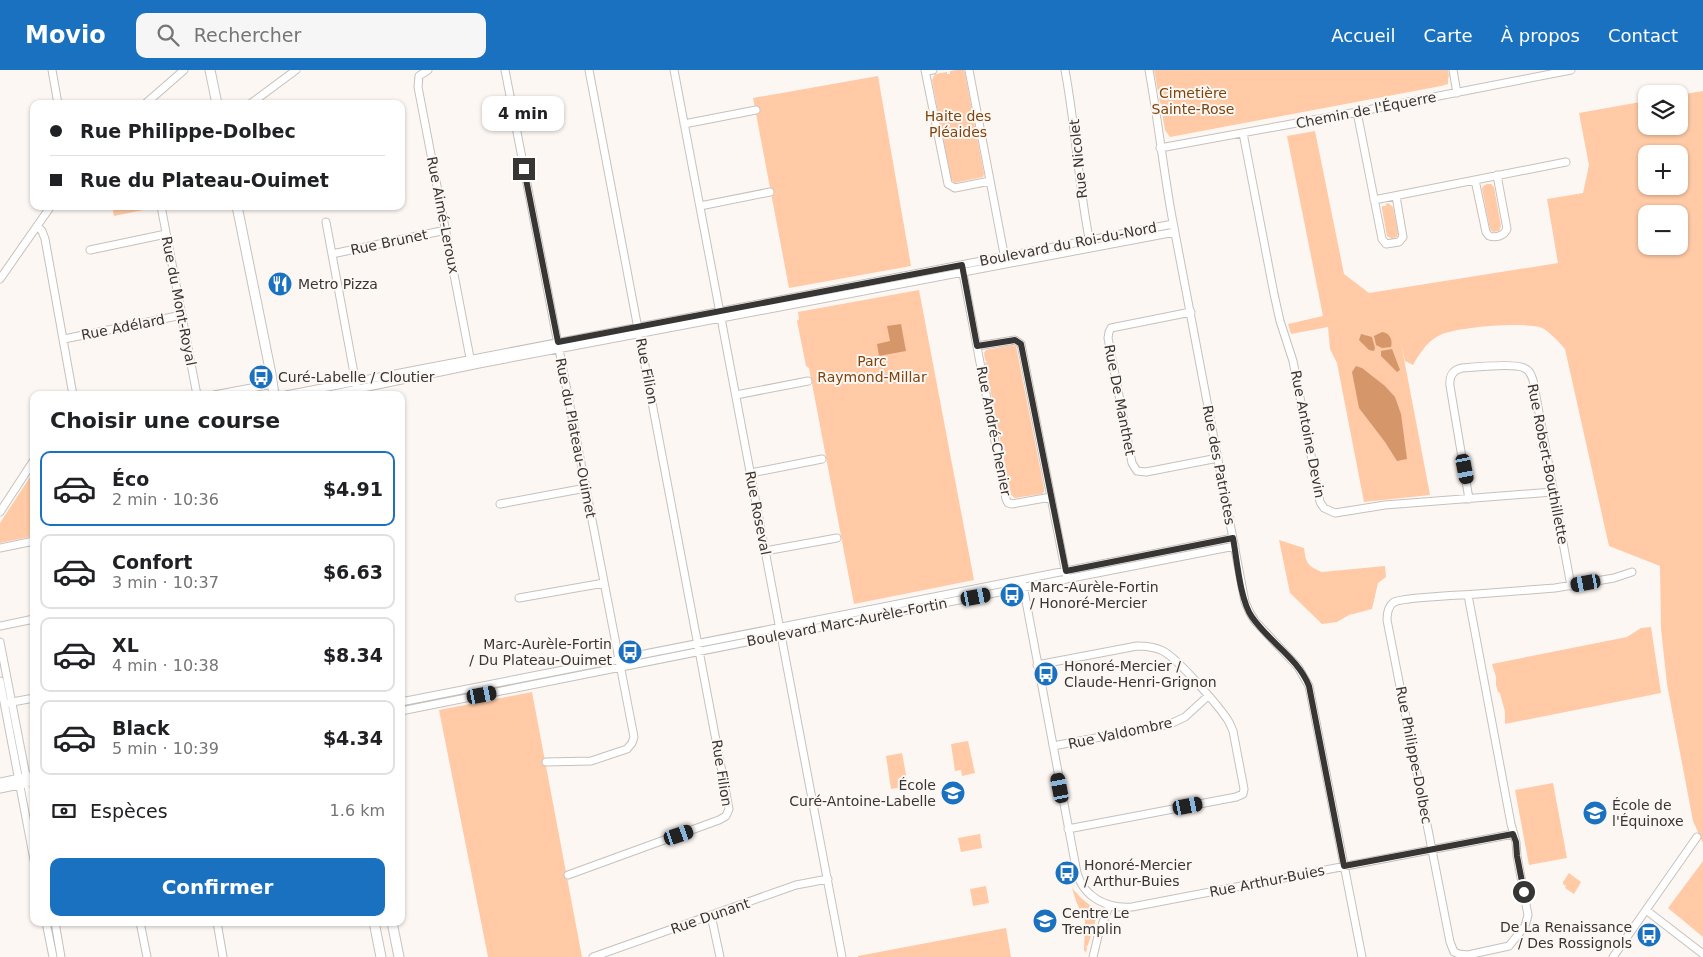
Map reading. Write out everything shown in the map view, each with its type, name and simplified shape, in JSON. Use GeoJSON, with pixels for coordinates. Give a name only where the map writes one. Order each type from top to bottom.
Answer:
{"type":"FeatureCollection","features":[{"type":"Feature","properties":{"kind":"main road"},"geometry":{"type":"LineString","coordinates":[[210,70],[216,100]]}},
{"type":"Feature","properties":{"kind":"main road"},"geometry":{"type":"LineString","coordinates":[[238,210],[275,391]]}},
{"type":"Feature","properties":{"kind":"main road"},"geometry":{"type":"LineString","coordinates":[[375,926],[380,957]]}},
{"type":"Feature","properties":{"kind":"main road"},"geometry":{"type":"LineString","coordinates":[[393,926],[399,957]]}},
{"type":"Feature","properties":{"kind":"street"},"geometry":{"type":"LineString","coordinates":[[52,70],[57,100]]}},
{"type":"Feature","properties":{"kind":"street"},"geometry":{"type":"LineString","coordinates":[[150,100],[184,70]]}},
{"type":"Feature","properties":{"kind":"street"},"geometry":{"type":"LineString","coordinates":[[255,100],[296,70]]}},
{"type":"Feature","properties":{"kind":"street","name":"Rue Aimé-Leroux"},"geometry":{"type":"LineString","coordinates":[[428,70],[419,76],[418,87],[471,362]]}},
{"type":"Feature","properties":{"kind":"street","name":"Rue du Plateau-Ouimet"},"geometry":{"type":"LineString","coordinates":[[505,70],[619,659]]}},
{"type":"Feature","properties":{"kind":"street","name":"Rue Filion"},"geometry":{"type":"LineString","coordinates":[[568,875],[713,823],[728,814],[729,806],[589,70]]}},
{"type":"Feature","properties":{"kind":"street","name":"Rue Roseval"},"geometry":{"type":"LineString","coordinates":[[674,70],[842,957]]}},
{"type":"Feature","properties":{"kind":"street"},"geometry":{"type":"LineString","coordinates":[[928,70],[948,184],[955,188],[990,181]]}},
{"type":"Feature","properties":{"kind":"street"},"geometry":{"type":"LineString","coordinates":[[969,70],[1006,260]]}},
{"type":"Feature","properties":{"kind":"street","name":"Rue Nicolet"},"geometry":{"type":"LineString","coordinates":[[1065,70],[1073,112],[1081,194],[1091,244]]}},
{"type":"Feature","properties":{"kind":"street","name":"Rue des Patriotes"},"geometry":{"type":"LineString","coordinates":[[1149,70],[1173,224],[1245,602],[1262,630],[1298,667],[1309,686],[1362,957]]}},
{"type":"Feature","properties":{"kind":"street"},"geometry":{"type":"LineString","coordinates":[[1452,70],[1457,93]]}},
{"type":"Feature","properties":{"kind":"street","name":"Chemin de l'Équerre"},"geometry":{"type":"LineString","coordinates":[[1160,148],[1571,70]]}},
{"type":"Feature","properties":{"kind":"street"},"geometry":{"type":"LineString","coordinates":[[684,124],[756,110]]}},
{"type":"Feature","properties":{"kind":"street"},"geometry":{"type":"LineString","coordinates":[[1357,112],[1382,239],[1386,244],[1394,244],[1401,241],[1403,237],[1396,196]]}},
{"type":"Feature","properties":{"kind":"street","name":"Rue Antoine Devin"},"geometry":{"type":"LineString","coordinates":[[1243,133],[1275,299],[1293,361],[1322,506],[1328,511],[1335,513],[1382,505],[1554,492]]}},
{"type":"Feature","properties":{"kind":"street"},"geometry":{"type":"LineString","coordinates":[[1374,200],[1566,162]]}},
{"type":"Feature","properties":{"kind":"street"},"geometry":{"type":"LineString","coordinates":[[1475,180],[1486,232],[1489,236],[1498,236],[1505,234],[1507,229],[1497,176]]}},
{"type":"Feature","properties":{"kind":"street"},"geometry":{"type":"LineString","coordinates":[[700,206],[770,192]]}},
{"type":"Feature","properties":{"kind":"street"},"geometry":{"type":"LineString","coordinates":[[0,279],[48,210]]}},
{"type":"Feature","properties":{"kind":"street","name":"Rue du Mont-Royal"},"geometry":{"type":"LineString","coordinates":[[162,210],[195,391]]}},
{"type":"Feature","properties":{"kind":"street"},"geometry":{"type":"LineString","coordinates":[[326,222],[358,389]]}},
{"type":"Feature","properties":{"kind":"street","name":"Boulevard du Roi-du-Nord"},"geometry":{"type":"LineString","coordinates":[[1091,244],[1173,224]]}},
{"type":"Feature","properties":{"kind":"street"},"geometry":{"type":"LineString","coordinates":[[37,226],[45,237],[72,391]]}},
{"type":"Feature","properties":{"kind":"street","name":"Rue Brunet"},"geometry":{"type":"LineString","coordinates":[[332,254],[446,230]]}},
{"type":"Feature","properties":{"kind":"street","name":"Boulevard du Roi-du-Nord"},"geometry":{"type":"LineString","coordinates":[[306,391],[471,362],[1091,244],[1175,232]]}},
{"type":"Feature","properties":{"kind":"street"},"geometry":{"type":"LineString","coordinates":[[90,250],[166,234]]}},
{"type":"Feature","properties":{"kind":"street","name":"Rue André-Chenier"},"geometry":{"type":"LineString","coordinates":[[962,268],[1006,500],[1012,504],[1051,497]]}},
{"type":"Feature","properties":{"kind":"street","name":"Rue De Manthet"},"geometry":{"type":"LineString","coordinates":[[1190,312],[1113,327],[1108,334],[1112,357],[1135,469],[1143,472],[1218,458]]}},
{"type":"Feature","properties":{"kind":"street","name":"Rue Adélard"},"geometry":{"type":"LineString","coordinates":[[64,339],[182,316]]}},
{"type":"Feature","properties":{"kind":"street","name":"Rue André-Chenier"},"geometry":{"type":"LineString","coordinates":[[977,346],[1015,340],[1021,344],[1066,571]]}},
{"type":"Feature","properties":{"kind":"street","name":"Boulevard du Roi-du-Nord"},"geometry":{"type":"LineString","coordinates":[[348,391],[471,362]]}},
{"type":"Feature","properties":{"kind":"street","name":"Rue Robert-Bouthillette"},"geometry":{"type":"LineString","coordinates":[[1470,499],[1449,384],[1450,377],[1453,372],[1464,368],[1520,366],[1530,372],[1533,380],[1571,586]]}},
{"type":"Feature","properties":{"kind":"street"},"geometry":{"type":"LineString","coordinates":[[736,395],[808,381]]}},
{"type":"Feature","properties":{"kind":"street"},"geometry":{"type":"LineString","coordinates":[[235,391],[273,384]]}},
{"type":"Feature","properties":{"kind":"street"},"geometry":{"type":"LineString","coordinates":[[751,473],[822,460]]}},
{"type":"Feature","properties":{"kind":"street"},"geometry":{"type":"LineString","coordinates":[[0,512],[30,466]]}},
{"type":"Feature","properties":{"kind":"street"},"geometry":{"type":"LineString","coordinates":[[500,504],[586,488]]}},
{"type":"Feature","properties":{"kind":"street"},"geometry":{"type":"LineString","coordinates":[[765,550],[837,538]]}},
{"type":"Feature","properties":{"kind":"street"},"geometry":{"type":"LineString","coordinates":[[0,548],[30,542]]}},
{"type":"Feature","properties":{"kind":"street","name":"Boulevard Marc-Aurèle-Fortin"},"geometry":{"type":"LineString","coordinates":[[781,631],[1022,579],[1234,542]]}},
{"type":"Feature","properties":{"kind":"street","name":"Boulevard Marc-Aurèle-Fortin"},"geometry":{"type":"LineString","coordinates":[[405,701],[619,659],[699,647],[1024,588],[1234,542]]}},
{"type":"Feature","properties":{"kind":"street"},"geometry":{"type":"LineString","coordinates":[[1066,571],[1067,579]]}},
{"type":"Feature","properties":{"kind":"street","name":"Rue Philippe-Dolbec"},"geometry":{"type":"LineString","coordinates":[[1468,595],[1528,912],[1527,921],[1509,946],[1471,955],[1459,954],[1451,947],[1387,613],[1391,604],[1398,601],[1468,595],[1549,589],[1614,578],[1632,572]]}},
{"type":"Feature","properties":{"kind":"street"},"geometry":{"type":"LineString","coordinates":[[1022,579],[1068,829],[1080,883],[1091,895],[1109,906],[1100,929],[1093,957]]}},
{"type":"Feature","properties":{"kind":"street"},"geometry":{"type":"LineString","coordinates":[[519,598],[604,582]]}},
{"type":"Feature","properties":{"kind":"street"},"geometry":{"type":"LineString","coordinates":[[0,626],[30,621]]}},
{"type":"Feature","properties":{"kind":"street"},"geometry":{"type":"LineString","coordinates":[[0,642],[8,703],[30,801]]}},
{"type":"Feature","properties":{"kind":"street","name":"Boulevard Marc-Aurèle-Fortin"},"geometry":{"type":"LineString","coordinates":[[405,711],[620,667],[699,647]]}},
{"type":"Feature","properties":{"kind":"street"},"geometry":{"type":"LineString","coordinates":[[1037,665],[1133,647],[1150,647],[1167,653],[1223,713],[1232,727],[1244,789],[1243,794],[1230,798],[1068,829]]}},
{"type":"Feature","properties":{"kind":"street"},"geometry":{"type":"LineString","coordinates":[[546,762],[591,761],[629,747],[634,737],[619,659]]}},
{"type":"Feature","properties":{"kind":"street"},"geometry":{"type":"LineString","coordinates":[[0,681],[8,703]]}},
{"type":"Feature","properties":{"kind":"street","name":"Rue Valdombre"},"geometry":{"type":"LineString","coordinates":[[1053,746],[1170,724],[1187,715],[1208,696]]}},
{"type":"Feature","properties":{"kind":"street"},"geometry":{"type":"LineString","coordinates":[[8,703],[30,699]]}},
{"type":"Feature","properties":{"kind":"street"},"geometry":{"type":"LineString","coordinates":[[0,782],[25,781]]}},
{"type":"Feature","properties":{"kind":"street"},"geometry":{"type":"LineString","coordinates":[[0,789],[25,781]]}},
{"type":"Feature","properties":{"kind":"street"},"geometry":{"type":"LineString","coordinates":[[25,781],[30,825]]}},
{"type":"Feature","properties":{"kind":"street","name":"Rue Arthur-Buies"},"geometry":{"type":"LineString","coordinates":[[1109,906],[1132,907],[1513,834]]}},
{"type":"Feature","properties":{"kind":"street"},"geometry":{"type":"LineString","coordinates":[[1613,957],[1697,837]]}},
{"type":"Feature","properties":{"kind":"street","name":"Rue Dunant"},"geometry":{"type":"LineString","coordinates":[[593,957],[798,884],[828,879]]}},
{"type":"Feature","properties":{"kind":"street"},"geometry":{"type":"LineString","coordinates":[[1646,910],[1703,954]]}},
{"type":"Feature","properties":{"kind":"street"},"geometry":{"type":"LineString","coordinates":[[711,915],[720,957]]}},
{"type":"Feature","properties":{"kind":"street"},"geometry":{"type":"LineString","coordinates":[[47,926],[53,957]]}},
{"type":"Feature","properties":{"kind":"street"},"geometry":{"type":"LineString","coordinates":[[56,926],[61,957]]}},
{"type":"Feature","properties":{"kind":"street"},"geometry":{"type":"LineString","coordinates":[[141,926],[146,957]]}},
{"type":"Feature","properties":{"kind":"street"},"geometry":{"type":"LineString","coordinates":[[218,926],[223,957]]}},
{"type":"Feature","properties":{"kind":"green space","name":"Haite des Pléaides"},"geometry":{"type":"Polygon","coordinates":[[[964,70],[965,73],[984,174],[983,177],[954,183],[951,180],[932,80],[935,74],[947,72],[947,74],[950,74],[950,71],[964,70]]]}},
{"type":"Feature","properties":{"kind":"green space","name":"Cimetière Sainte-Rose"},"geometry":{"type":"Polygon","coordinates":[[[1154,70],[1448,70],[1449,77],[1448,84],[1441,86],[1170,137],[1165,130],[1154,70]]]}},
{"type":"Feature","properties":{"kind":"green space"},"geometry":{"type":"Polygon","coordinates":[[[878,76],[911,266],[789,288],[753,98],[878,76]]]}},
{"type":"Feature","properties":{"kind":"green space"},"geometry":{"type":"Polygon","coordinates":[[[1703,91],[1703,843],[1693,821],[1667,684],[1661,629],[1660,566],[1609,546],[1565,349],[1542,328],[1521,325],[1490,326],[1446,333],[1430,342],[1413,365],[1405,361],[1401,343],[1430,495],[1364,502],[1337,363],[1330,349],[1328,327],[1291,334],[1288,324],[1323,316],[1287,136],[1315,131],[1344,274],[1369,293],[1558,263],[1547,199],[1583,193],[1589,165],[1579,113],[1638,102],[1638,135],[1688,135],[1688,94],[1703,91]]]}},
{"type":"Feature","properties":{"kind":"green space"},"geometry":{"type":"Polygon","coordinates":[[[1487,184],[1491,184],[1494,187],[1501,226],[1499,231],[1493,232],[1490,229],[1482,189],[1487,184]]]}},
{"type":"Feature","properties":{"kind":"green space"},"geometry":{"type":"Polygon","coordinates":[[[1388,203],[1393,207],[1398,233],[1397,237],[1392,239],[1387,236],[1382,209],[1382,206],[1386,206],[1388,203]]]}},
{"type":"Feature","properties":{"kind":"green space"},"geometry":{"type":"Polygon","coordinates":[[[113,210],[143,210],[114,216],[113,210]]]}},
{"type":"Feature","properties":{"kind":"green space","name":"Parc Raymond-Millar"},"geometry":{"type":"Polygon","coordinates":[[[919,290],[974,580],[854,604],[809,368],[806,366],[797,321],[799,319],[798,312],[919,290]]]}},
{"type":"Feature","properties":{"kind":"green space"},"geometry":{"type":"Polygon","coordinates":[[[1012,345],[1016,346],[1044,488],[1042,494],[1015,498],[1011,495],[984,353],[986,350],[1012,345]]]}},
{"type":"Feature","properties":{"kind":"green space"},"geometry":{"type":"Polygon","coordinates":[[[30,477],[30,537],[0,543],[0,523],[30,477]]]}},
{"type":"Feature","properties":{"kind":"green space"},"geometry":{"type":"Polygon","coordinates":[[[1279,540],[1304,548],[1308,563],[1313,568],[1322,572],[1385,566],[1386,577],[1378,583],[1372,609],[1349,615],[1337,622],[1322,624],[1290,593],[1279,540]]]}},
{"type":"Feature","properties":{"kind":"green space"},"geometry":{"type":"Polygon","coordinates":[[[1651,627],[1661,693],[1505,724],[1505,712],[1496,685],[1492,664],[1627,637],[1641,628],[1651,627]]]}},
{"type":"Feature","properties":{"kind":"green space"},"geometry":{"type":"Polygon","coordinates":[[[610,664],[610,666],[496,688],[497,687],[610,664]]]}},
{"type":"Feature","properties":{"kind":"green space"},"geometry":{"type":"Polygon","coordinates":[[[532,692],[582,957],[488,957],[439,710],[532,692]]]}},
{"type":"Feature","properties":{"kind":"green space"},"geometry":{"type":"Polygon","coordinates":[[[968,741],[975,773],[962,776],[961,770],[955,771],[951,744],[968,741]]]}},
{"type":"Feature","properties":{"kind":"green space"},"geometry":{"type":"Polygon","coordinates":[[[902,753],[907,780],[902,781],[903,787],[891,789],[886,756],[902,753]]]}},
{"type":"Feature","properties":{"kind":"green space"},"geometry":{"type":"Polygon","coordinates":[[[1553,783],[1567,858],[1529,865],[1515,790],[1553,783]]]}},
{"type":"Feature","properties":{"kind":"green space"},"geometry":{"type":"Polygon","coordinates":[[[980,834],[982,848],[961,852],[958,838],[980,834]]]}},
{"type":"Feature","properties":{"kind":"green space"},"geometry":{"type":"Polygon","coordinates":[[[1703,861],[1703,937],[1668,908],[1703,861]]]}},
{"type":"Feature","properties":{"kind":"green space"},"geometry":{"type":"Polygon","coordinates":[[[1569,873],[1581,882],[1574,894],[1565,888],[1566,886],[1563,884],[1569,873]]]}},
{"type":"Feature","properties":{"kind":"green space"},"geometry":{"type":"Polygon","coordinates":[[[986,886],[989,903],[973,906],[970,889],[986,886]]]}},
{"type":"Feature","properties":{"kind":"green space"},"geometry":{"type":"Polygon","coordinates":[[[1072,888],[1098,912],[1086,947],[1086,953],[1084,950],[1085,921],[1072,888]]]}},
{"type":"Feature","properties":{"kind":"green space"},"geometry":{"type":"Polygon","coordinates":[[[1006,928],[1011,957],[858,957],[858,956],[1006,928]]]}},
{"type":"Feature","properties":{"kind":"shaded area"},"geometry":{"type":"Polygon","coordinates":[[[901,324],[906,351],[879,356],[877,344],[890,341],[887,326],[901,324]]]}},
{"type":"Feature","properties":{"kind":"shaded area"},"geometry":{"type":"Polygon","coordinates":[[[1382,332],[1390,337],[1391,347],[1382,348],[1376,345],[1374,336],[1382,332]]]}},
{"type":"Feature","properties":{"kind":"shaded area"},"geometry":{"type":"Polygon","coordinates":[[[1361,334],[1372,337],[1374,351],[1369,350],[1359,340],[1361,334]]]}},
{"type":"Feature","properties":{"kind":"shaded area"},"geometry":{"type":"Polygon","coordinates":[[[1392,349],[1400,370],[1397,372],[1381,356],[1381,351],[1392,349]]]}},
{"type":"Feature","properties":{"kind":"shaded area"},"geometry":{"type":"Polygon","coordinates":[[[1356,366],[1362,368],[1385,386],[1395,397],[1401,414],[1407,459],[1397,461],[1359,408],[1352,372],[1356,366]]]}},
{"type":"Feature","properties":{"kind":"place","name":"Metro Pizza"},"geometry":{"type":"Point","coordinates":[280,284]}},
{"type":"Feature","properties":{"kind":"place","name":"Curé-Labelle / Cloutier"},"geometry":{"type":"Point","coordinates":[261,377]}},
{"type":"Feature","properties":{"kind":"place","name":"Marc-Aurèle-Fortin / Honoré-Mercier"},"geometry":{"type":"Point","coordinates":[1012,595]}},
{"type":"Feature","properties":{"kind":"place","name":"Marc-Aurèle-Fortin / Du Plateau-Ouimet"},"geometry":{"type":"Point","coordinates":[630,652]}},
{"type":"Feature","properties":{"kind":"place","name":"Honoré-Mercier / Claude-Henri-Grignon"},"geometry":{"type":"Point","coordinates":[1046,674]}},
{"type":"Feature","properties":{"kind":"place","name":"École Curé-Antoine-Labelle"},"geometry":{"type":"Point","coordinates":[953,793]}},
{"type":"Feature","properties":{"kind":"place","name":"École de l'Équinoxe"},"geometry":{"type":"Point","coordinates":[1595,813]}},
{"type":"Feature","properties":{"kind":"place","name":"Honoré-Mercier / Arthur-Buies"},"geometry":{"type":"Point","coordinates":[1067,873]}},
{"type":"Feature","properties":{"kind":"place","name":"Centre Le Tremplin"},"geometry":{"type":"Point","coordinates":[1045,921]}},
{"type":"Feature","properties":{"kind":"place","name":"De La Renaissance / Des Rossignols"},"geometry":{"type":"Point","coordinates":[1649,935]}},
{"type":"Feature","properties":{"kind":"route"},"geometry":{"type":"LineString","coordinates":[[524,169],[558,342],[962,265],[977,346],[1015,340],[1021,344],[1066,571],[1233,538],[1248,610],[1262,630],[1298,667],[1309,686],[1344,866],[1513,834],[1516,839],[1517,856],[1524,892]]}}]}
